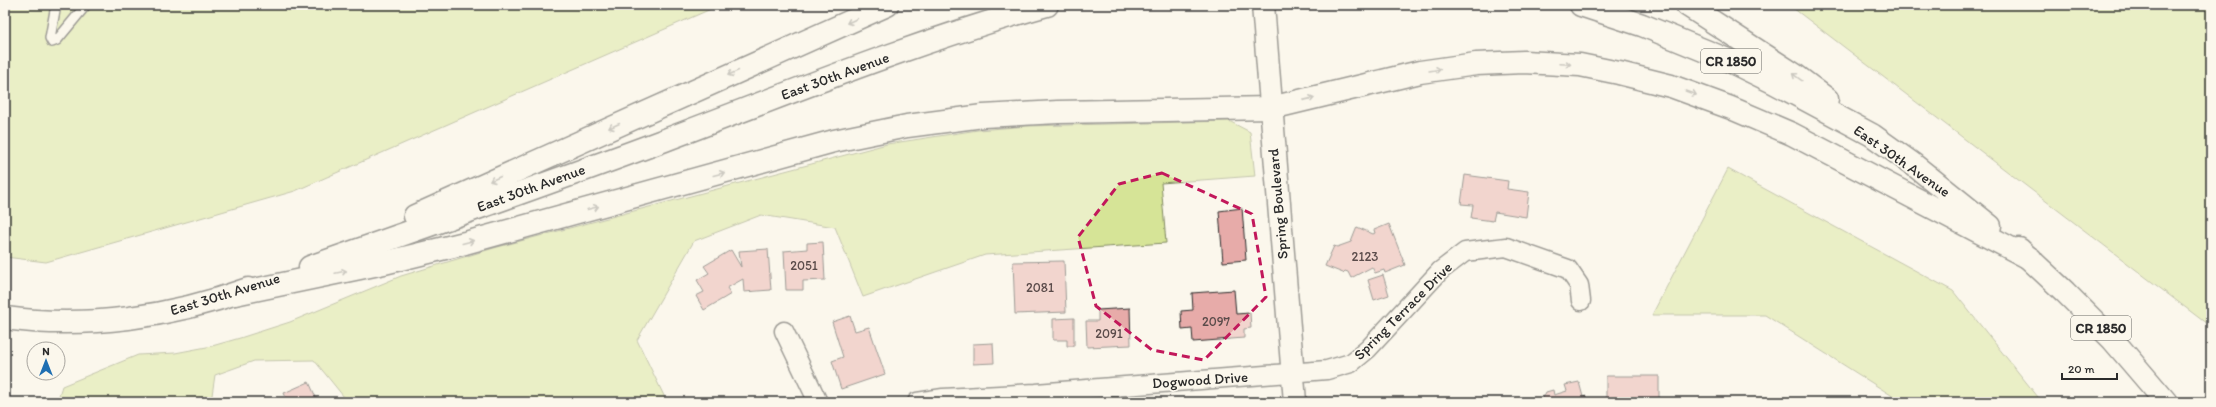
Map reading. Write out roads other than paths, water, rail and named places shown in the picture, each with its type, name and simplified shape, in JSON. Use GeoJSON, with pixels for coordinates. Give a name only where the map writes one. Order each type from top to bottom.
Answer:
{"type":"FeatureCollection","features":[{"type":"Feature","properties":{"kind":"main road"},"geometry":{"type":"LineString","coordinates":[[302,270],[416,215],[602,130],[887,5]]}},
{"type":"Feature","properties":{"kind":"main road","name":"East 30th Avenue"},"geometry":{"type":"LineString","coordinates":[[5,318],[66,323],[112,320],[159,314],[235,294],[662,141],[933,40],[996,19],[1047,5]]}},
{"type":"Feature","properties":{"kind":"main road","name":"Spring Boulevard"},"geometry":{"type":"LineString","coordinates":[[1263,5],[1295,402]]}},
{"type":"Feature","properties":{"kind":"main road","name":"East 30th Avenue"},"geometry":{"type":"LineString","coordinates":[[1581,5],[1642,25],[1730,61],[1872,135],[1914,165],[2030,258],[2113,340],[2166,402]]}},
{"type":"Feature","properties":{"kind":"main road"},"geometry":{"type":"LineString","coordinates":[[1686,5],[1795,75],[1872,135]]}},
{"type":"Feature","properties":{"kind":"main road"},"geometry":{"type":"LineString","coordinates":[[235,294],[384,263],[466,243],[834,142],[907,126],[983,116],[1058,112],[1271,108],[1420,72],[1476,64],[1524,62],[1580,65],[1600,69],[1671,86],[1731,108],[1792,134],[2030,258]]}},
{"type":"Feature","properties":{"kind":"street","name":"Spring Terrace Drive"},"geometry":{"type":"LineString","coordinates":[[1292,373],[1327,370],[1351,363],[1368,349],[1440,271],[1465,252],[1506,247],[1568,269],[1579,285],[1581,301]]}},
{"type":"Feature","properties":{"kind":"street"},"geometry":{"type":"LineString","coordinates":[[784,331],[818,402]]}},
{"type":"Feature","properties":{"kind":"street","name":"Dogwood Drive"},"geometry":{"type":"LineString","coordinates":[[917,402],[943,398],[1036,397],[1292,373]]}},
{"type":"Feature","properties":{"kind":"lane"},"geometry":{"type":"LineString","coordinates":[[56,5],[50,38],[52,42],[57,40],[86,5]]}}]}
